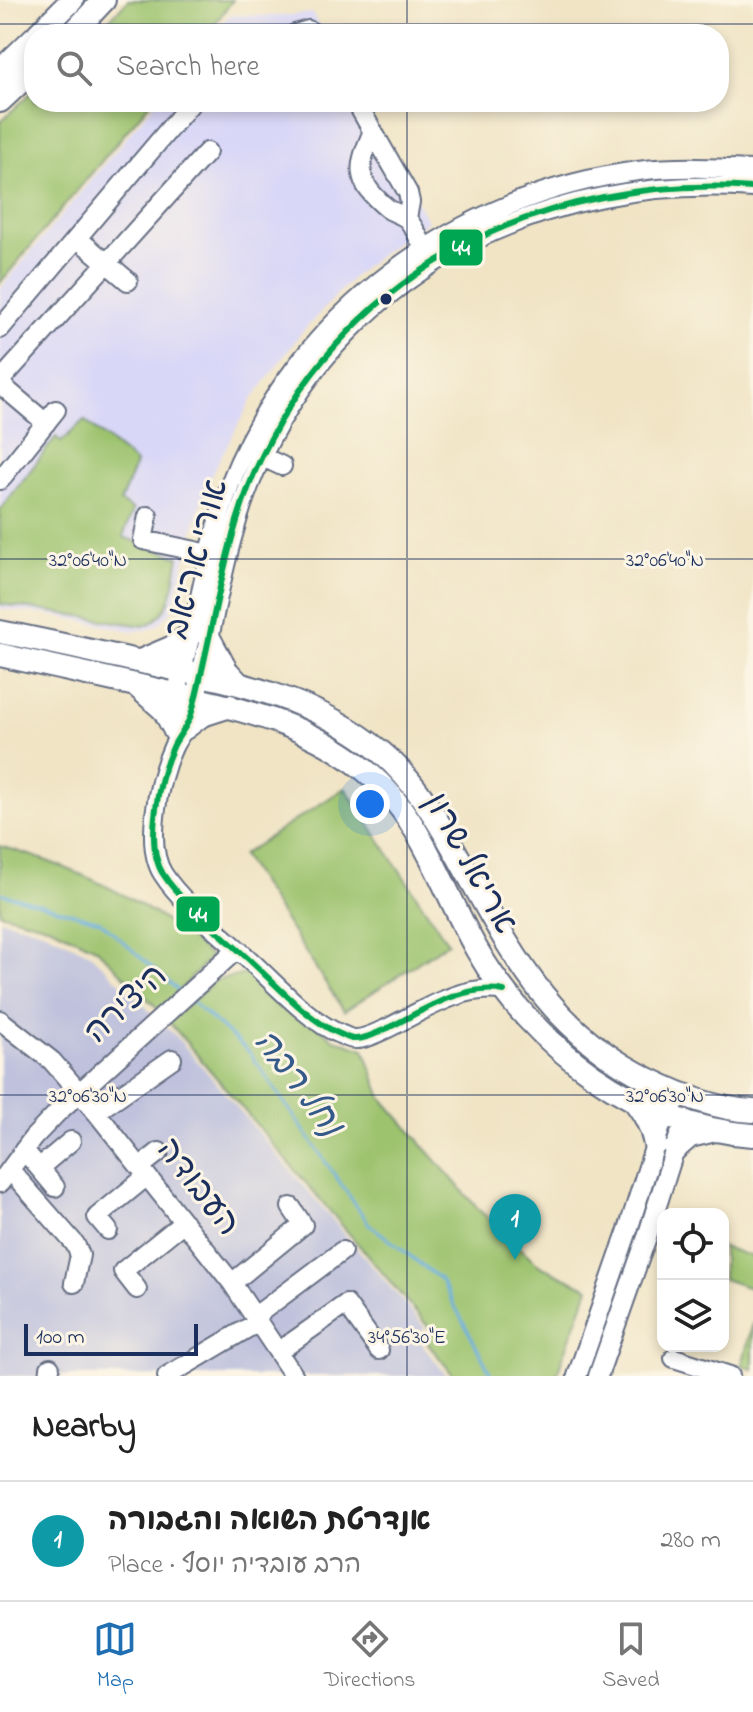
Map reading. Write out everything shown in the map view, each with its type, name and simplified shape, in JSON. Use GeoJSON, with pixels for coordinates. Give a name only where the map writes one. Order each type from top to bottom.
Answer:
{"type":"FeatureCollection","features":[{"type":"Feature","properties":{"kind":"highway"},"geometry":{"type":"LineString","coordinates":[[0,77],[24,72]]}},
{"type":"Feature","properties":{"kind":"main road"},"geometry":{"type":"LineString","coordinates":[[48,24],[72,0]]}},
{"type":"Feature","properties":{"kind":"main road"},"geometry":{"type":"LineString","coordinates":[[81,24],[104,0]]}},
{"type":"Feature","properties":{"kind":"main road"},"geometry":{"type":"LineString","coordinates":[[0,71],[24,48]]}},
{"type":"Feature","properties":{"kind":"main road"},"geometry":{"type":"LineString","coordinates":[[0,101],[24,78]]}},
{"type":"Feature","properties":{"kind":"main road","name":"אריאל שרון"},"geometry":{"type":"LineString","coordinates":[[0,632],[239,684],[275,694],[347,728],[382,753],[423,796],[507,944],[551,1007],[609,1057],[682,1095],[730,1109],[753,1111]]}},
{"type":"Feature","properties":{"kind":"main road"},"geometry":{"type":"LineString","coordinates":[[140,661],[200,635],[239,684]]}},
{"type":"Feature","properties":{"kind":"main road","name":"אריאל שרון"},"geometry":{"type":"LineString","coordinates":[[0,655],[230,706],[306,732],[334,748],[376,781],[403,810],[477,950],[504,991],[572,1059],[595,1077],[674,1117],[715,1130],[753,1135]]}},
{"type":"Feature","properties":{"kind":"main road"},"geometry":{"type":"LineString","coordinates":[[133,684],[160,705],[177,734],[202,715],[230,706]]}},
{"type":"Feature","properties":{"kind":"main road"},"geometry":{"type":"LineString","coordinates":[[631,1097],[665,1146],[715,1130]]}},
{"type":"Feature","properties":{"kind":"street"},"geometry":{"type":"LineString","coordinates":[[0,329],[184,112]]}},
{"type":"Feature","properties":{"kind":"street"},"geometry":{"type":"LineString","coordinates":[[362,112],[408,193],[407,218]]}},
{"type":"Feature","properties":{"kind":"street"},"geometry":{"type":"LineString","coordinates":[[373,131],[359,162],[359,171],[384,206],[407,218],[424,248]]}},
{"type":"Feature","properties":{"kind":"street"},"geometry":{"type":"LineString","coordinates":[[0,480],[51,417],[0,382],[207,152]]}},
{"type":"Feature","properties":{"kind":"street","name":"אורי אריאב"},"geometry":{"type":"LineString","coordinates":[[200,635],[254,453],[296,368],[328,328],[362,296],[424,248],[487,213],[534,195],[638,171],[677,168],[753,170]]}},
{"type":"Feature","properties":{"kind":"street","name":"אורי אריאב"},"geometry":{"type":"LineString","coordinates":[[504,991],[491,989],[464,994],[369,1036],[355,1039],[336,1033],[319,1022],[237,949],[161,871],[154,847],[159,794],[187,696],[200,635],[210,554],[230,484],[341,340],[415,275],[453,250],[540,211],[590,198],[640,189],[690,185],[753,188]]}},
{"type":"Feature","properties":{"kind":"street"},"geometry":{"type":"LineString","coordinates":[[77,238],[128,281]]}},
{"type":"Feature","properties":{"kind":"street"},"geometry":{"type":"LineString","coordinates":[[254,453],[282,466]]}},
{"type":"Feature","properties":{"kind":"street"},"geometry":{"type":"LineString","coordinates":[[148,516],[143,540],[210,554]]}},
{"type":"Feature","properties":{"kind":"street","name":"היצירה"},"geometry":{"type":"LineString","coordinates":[[2,1179],[33,1138],[237,949]]}},
{"type":"Feature","properties":{"kind":"street"},"geometry":{"type":"LineString","coordinates":[[464,994],[473,984],[478,969],[477,950]]}},
{"type":"Feature","properties":{"kind":"street","name":"העבודה"},"geometry":{"type":"LineString","coordinates":[[0,1020],[52,1061],[96,1112],[232,1283],[294,1376]]}},
{"type":"Feature","properties":{"kind":"street"},"geometry":{"type":"LineString","coordinates":[[96,1112],[172,1059]]}},
{"type":"Feature","properties":{"kind":"street"},"geometry":{"type":"LineString","coordinates":[[598,1376],[682,1095]]}},
{"type":"Feature","properties":{"kind":"street"},"geometry":{"type":"LineString","coordinates":[[39,1168],[71,1141]]}},
{"type":"Feature","properties":{"kind":"street"},"geometry":{"type":"LineString","coordinates":[[577,1376],[628,1230],[665,1146]]}},
{"type":"Feature","properties":{"kind":"street"},"geometry":{"type":"LineString","coordinates":[[24,1150],[55,1187]]}},
{"type":"Feature","properties":{"kind":"street"},"geometry":{"type":"LineString","coordinates":[[108,1230],[97,1217],[144,1172],[159,1152]]}},
{"type":"Feature","properties":{"kind":"street"},"geometry":{"type":"LineString","coordinates":[[2,1179],[75,1244],[80,1255],[74,1283]]}},
{"type":"Feature","properties":{"kind":"street"},"geometry":{"type":"LineString","coordinates":[[232,1283],[303,1225],[291,1207]]}},
{"type":"Feature","properties":{"kind":"street"},"geometry":{"type":"LineString","coordinates":[[137,1289],[123,1271],[184,1222]]}},
{"type":"Feature","properties":{"kind":"street"},"geometry":{"type":"LineString","coordinates":[[167,1376],[256,1319],[342,1251]]}},
{"type":"Feature","properties":{"kind":"street"},"geometry":{"type":"LineString","coordinates":[[278,1352],[346,1304],[379,1350]]}},
{"type":"Feature","properties":{"kind":"street"},"geometry":{"type":"LineString","coordinates":[[674,1358],[730,1376]]}},
{"type":"Feature","properties":{"kind":"shaded area"},"geometry":{"type":"Polygon","coordinates":[[[312,13],[318,24],[221,24],[229,15],[312,13]]]}},
{"type":"Feature","properties":{"kind":"shaded area"},"geometry":{"type":"Polygon","coordinates":[[[148,112],[368,112],[428,221],[353,277],[301,333],[251,401],[210,477],[170,613],[158,625],[147,630],[133,631],[0,609],[0,289],[148,112]]]}},
{"type":"Feature","properties":{"kind":"shaded area"},"geometry":{"type":"Polygon","coordinates":[[[0,919],[43,931],[88,952],[176,1036],[425,1328],[416,1336],[447,1376],[0,1376],[0,919]]]}},
{"type":"Feature","properties":{"kind":"green space"},"geometry":{"type":"Polygon","coordinates":[[[128,0],[233,0],[215,24],[105,24],[128,0]]]}},
{"type":"Feature","properties":{"kind":"green space"},"geometry":{"type":"Polygon","coordinates":[[[24,99],[24,112],[143,112],[0,283],[0,122],[24,99]]]}},
{"type":"Feature","properties":{"kind":"green space"},"geometry":{"type":"Polygon","coordinates":[[[84,420],[136,463],[120,502],[133,510],[123,537],[179,557],[166,607],[161,615],[143,626],[0,604],[0,510],[56,437],[61,442],[84,420]]]}},
{"type":"Feature","properties":{"kind":"green space"},"geometry":{"type":"Polygon","coordinates":[[[345,788],[448,943],[344,1011],[242,855],[345,788]]]}},
{"type":"Feature","properties":{"kind":"green space"},"geometry":{"type":"Polygon","coordinates":[[[0,846],[57,865],[112,889],[164,920],[211,957],[160,1011],[96,948],[51,927],[0,913],[0,846]]]}},
{"type":"Feature","properties":{"kind":"green space"},"geometry":{"type":"Polygon","coordinates":[[[246,974],[257,979],[332,1038],[364,1049],[382,1098],[480,1211],[540,1266],[589,1288],[556,1376],[454,1376],[423,1337],[431,1330],[169,1022],[216,980],[246,974]]]}},
{"type":"Feature","properties":{"kind":"green space"},"geometry":{"type":"Polygon","coordinates":[[[729,1249],[753,1257],[753,1289],[729,1281],[729,1249]]]}},
{"type":"Feature","properties":{"kind":"green space"},"geometry":{"type":"Polygon","coordinates":[[[753,1322],[753,1369],[742,1365],[753,1322]]]}},
{"type":"Feature","properties":{"kind":"waterway","name":"נחל רבה"},"geometry":{"type":"LineString","coordinates":[[0,893],[100,921],[181,993]]}},
{"type":"Feature","properties":{"kind":"waterway","name":"נחל רבה"},"geometry":{"type":"LineString","coordinates":[[190,1000],[249,1052],[369,1224],[441,1280],[492,1376]]}},
{"type":"Feature","properties":{"kind":"transit line","name":"44"},"geometry":{"type":"LineString","coordinates":[[504,991],[474,991],[459,995],[371,1035],[349,1038],[316,1020],[291,999],[190,906],[163,874],[157,861],[154,829],[159,793],[173,747],[193,709],[226,559],[242,507],[262,456],[301,389],[349,332],[403,284],[465,245],[531,216],[602,197],[677,188],[753,188]]}},
{"type":"Feature","properties":{"kind":"place","name":"אנדרטת השואה והגבורה"},"geometry":{"type":"Point","coordinates":[515,1260]}}]}
